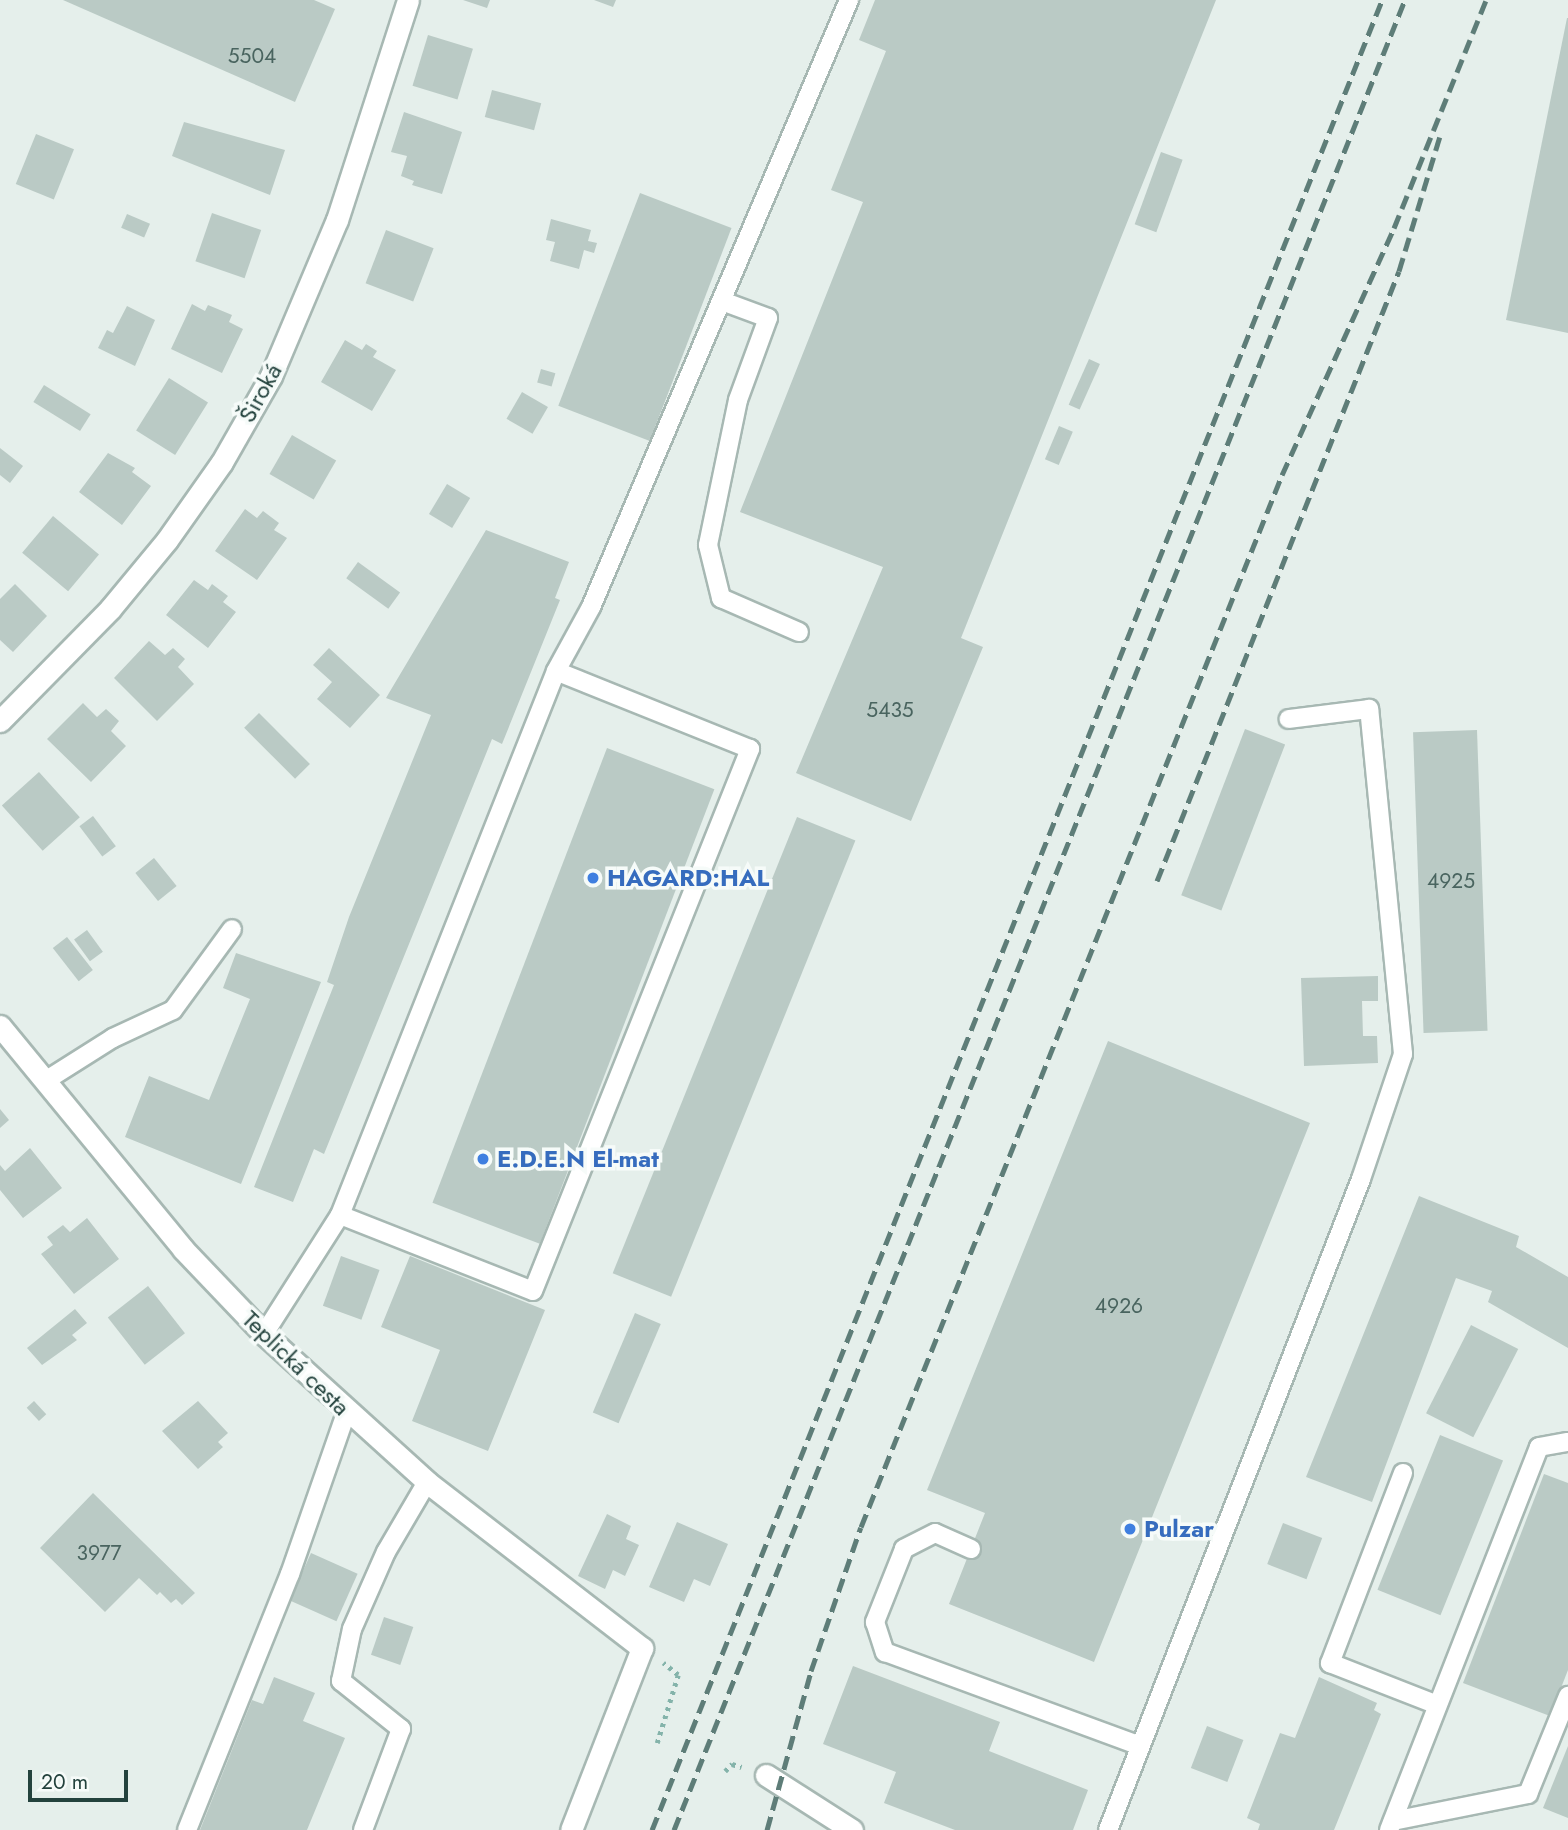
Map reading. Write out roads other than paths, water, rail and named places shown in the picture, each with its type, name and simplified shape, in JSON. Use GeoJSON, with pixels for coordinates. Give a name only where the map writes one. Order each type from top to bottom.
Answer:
{"type":"FeatureCollection","features":[{"type":"Feature","properties":{"kind":"street","name":"Široká"},"geometry":{"type":"LineString","coordinates":[[0,721],[110,609],[167,540],[222,462],[271,376],[337,219],[408,0]]}},
{"type":"Feature","properties":{"kind":"street","name":"Teplická cesta"},"geometry":{"type":"LineString","coordinates":[[0,1026],[183,1250],[264,1334],[346,1413],[427,1482],[642,1648],[571,1830]]}},
{"type":"Feature","properties":{"kind":"street"},"geometry":{"type":"LineString","coordinates":[[766,1775],[852,1830]]}},
{"type":"Feature","properties":{"kind":"lane"},"geometry":{"type":"LineString","coordinates":[[264,1334],[340,1215],[555,671],[591,607],[849,0]]}},
{"type":"Feature","properties":{"kind":"lane"},"geometry":{"type":"LineString","coordinates":[[722,301],[768,318],[738,400],[708,545],[721,598],[799,632]]}},
{"type":"Feature","properties":{"kind":"lane"},"geometry":{"type":"LineString","coordinates":[[340,1215],[533,1291],[745,762],[750,749],[555,671]]}},
{"type":"Feature","properties":{"kind":"lane"},"geometry":{"type":"LineString","coordinates":[[1108,1830],[1361,1179],[1403,1054],[1369,709],[1289,719]]}},
{"type":"Feature","properties":{"kind":"lane"},"geometry":{"type":"LineString","coordinates":[[45,1081],[113,1038],[173,1010],[232,929]]}},
{"type":"Feature","properties":{"kind":"lane"},"geometry":{"type":"LineString","coordinates":[[187,1830],[290,1574],[346,1413]]}},
{"type":"Feature","properties":{"kind":"lane"},"geometry":{"type":"LineString","coordinates":[[1391,1825],[1435,1704],[1539,1447],[1568,1442]]}},
{"type":"Feature","properties":{"kind":"lane"},"geometry":{"type":"LineString","coordinates":[[1403,1473],[1330,1663],[1435,1704]]}},
{"type":"Feature","properties":{"kind":"lane"},"geometry":{"type":"LineString","coordinates":[[363,1830],[401,1728],[341,1681],[361,1607],[386,1552],[427,1482]]}},
{"type":"Feature","properties":{"kind":"lane"},"geometry":{"type":"LineString","coordinates":[[971,1549],[935,1533],[904,1549],[875,1622],[885,1652],[1140,1746]]}},
{"type":"Feature","properties":{"kind":"lane"},"geometry":{"type":"LineString","coordinates":[[1391,1825],[1528,1794],[1568,1696]]}},
{"type":"Feature","properties":{"kind":"railway"},"geometry":{"type":"LineString","coordinates":[[652,1830],[1382,0]]}},
{"type":"Feature","properties":{"kind":"railway"},"geometry":{"type":"LineString","coordinates":[[674,1830],[1405,0]]}},
{"type":"Feature","properties":{"kind":"railway"},"geometry":{"type":"LineString","coordinates":[[767,1830],[811,1671],[861,1527],[1282,475],[1394,228],[1486,0]]}},
{"type":"Feature","properties":{"kind":"railway"},"geometry":{"type":"LineString","coordinates":[[1157,881],[1399,271],[1440,136]]}},
{"type":"Feature","properties":{"kind":"place","name":"HAGARD:HAL"},"geometry":{"type":"Point","coordinates":[593,878]}},
{"type":"Feature","properties":{"kind":"place","name":"E.D.E.N El-mat"},"geometry":{"type":"Point","coordinates":[483,1159]}},
{"type":"Feature","properties":{"kind":"place","name":"Pulzar"},"geometry":{"type":"Point","coordinates":[1130,1529]}}]}
